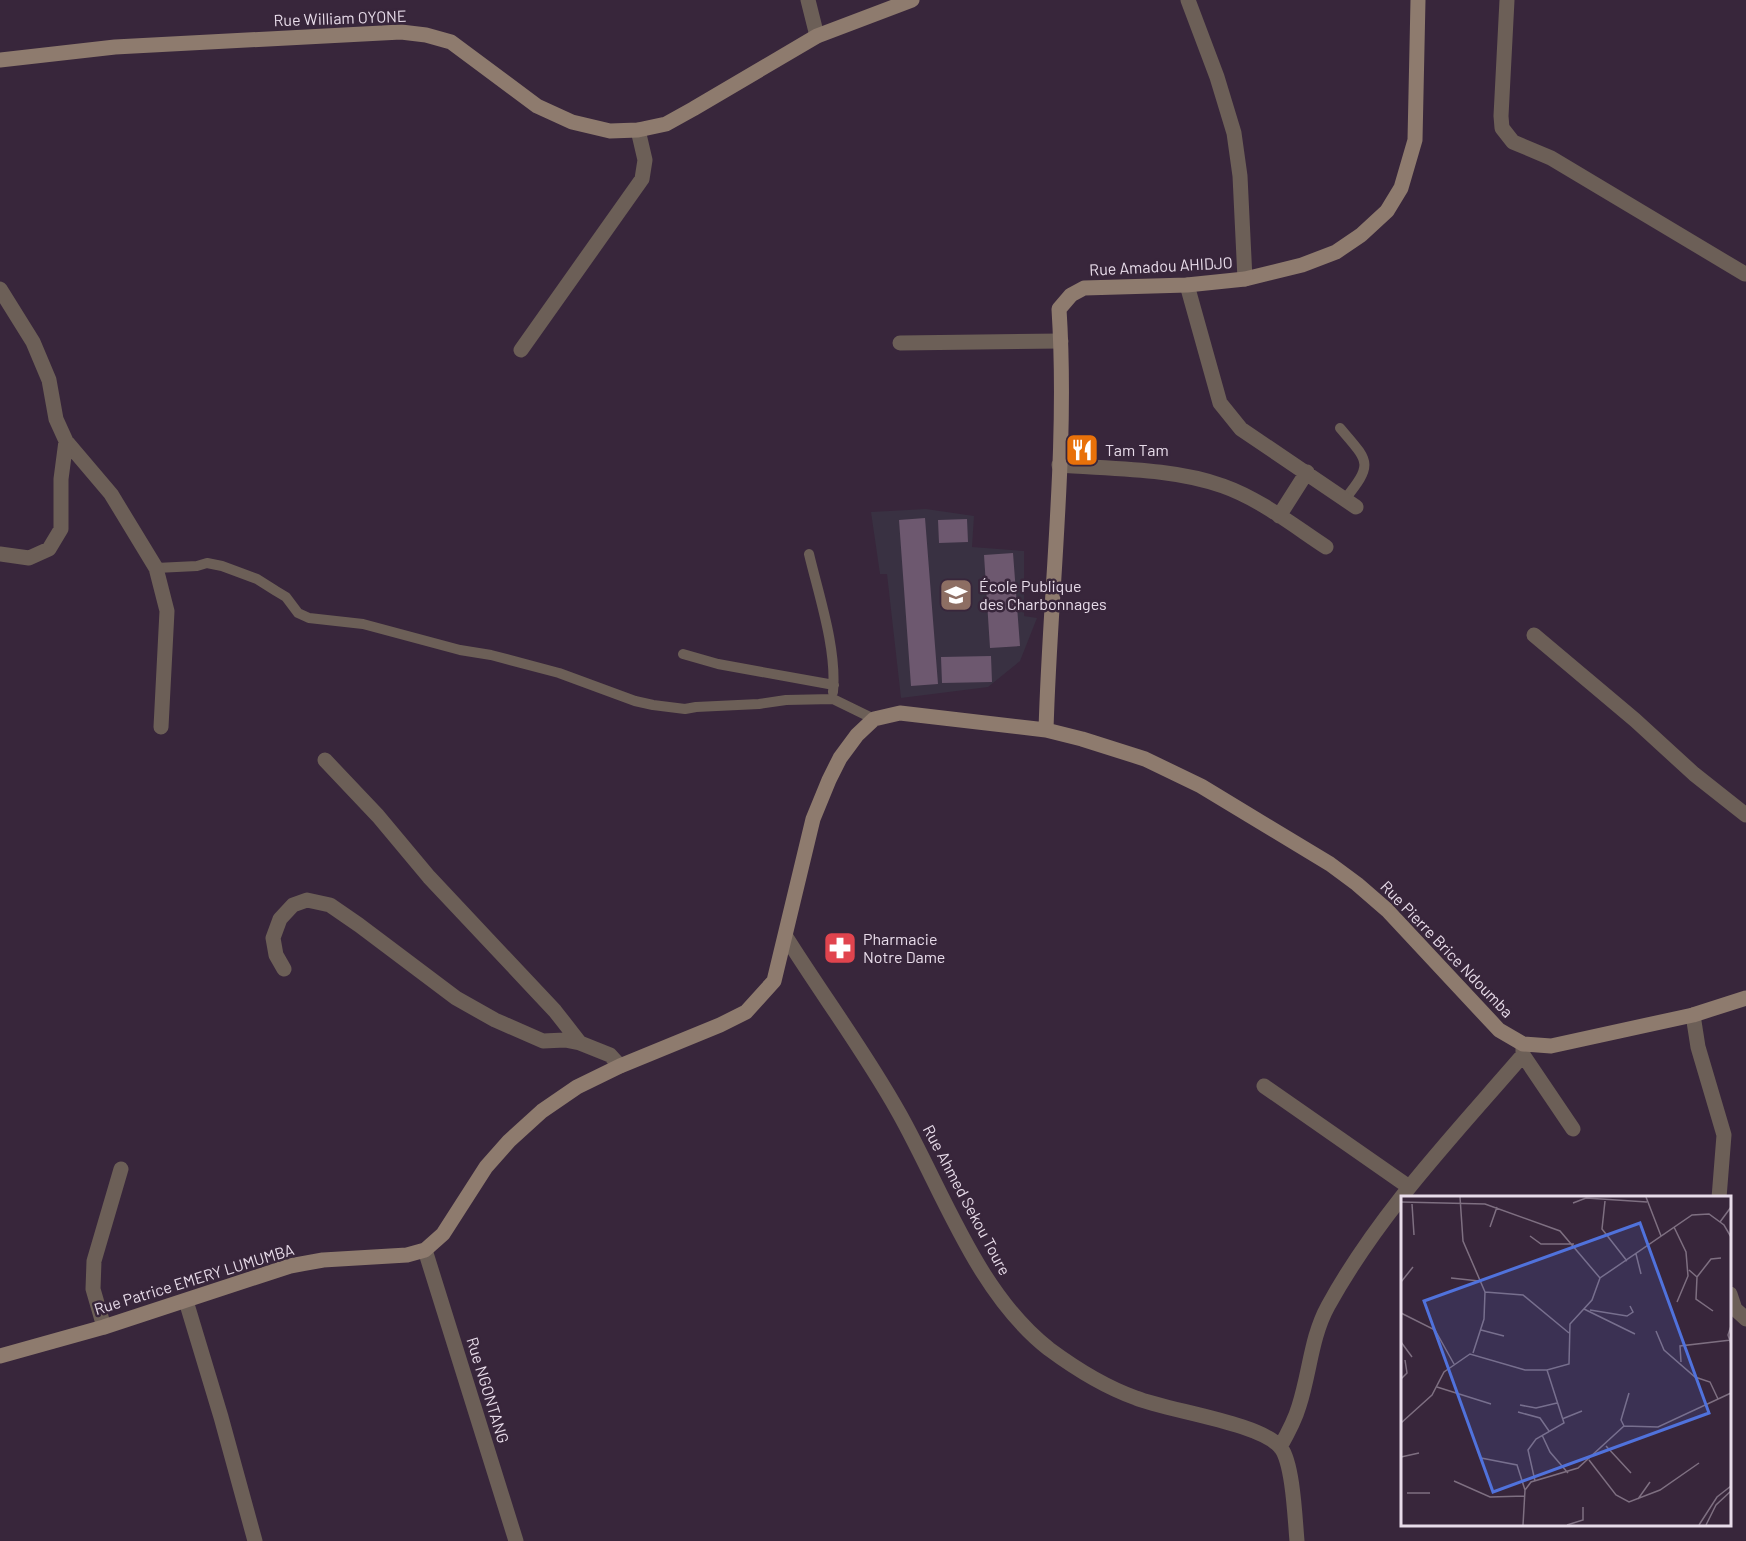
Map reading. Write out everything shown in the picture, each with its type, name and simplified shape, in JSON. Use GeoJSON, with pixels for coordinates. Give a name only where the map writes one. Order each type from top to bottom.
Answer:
{"type":"FeatureCollection","features":[{"type":"Feature","properties":{"kind":"street"},"geometry":{"type":"LineString","coordinates":[[808,0],[817,36]]}},
{"type":"Feature","properties":{"kind":"street","name":"Rue William OYONE"},"geometry":{"type":"LineString","coordinates":[[0,60],[103,48],[213,40],[410,33],[451,42],[537,106],[572,122],[610,131],[638,130],[666,124],[817,36],[912,0]]}},
{"type":"Feature","properties":{"kind":"street"},"geometry":{"type":"LineString","coordinates":[[1188,0],[1214,67],[1234,133],[1240,176],[1245,279]]}},
{"type":"Feature","properties":{"kind":"street","name":"Rue Amadou AHIDJO"},"geometry":{"type":"LineString","coordinates":[[1046,730],[1059,465],[1061,341],[1059,309],[1071,295],[1084,288],[1187,285],[1245,279],[1302,265],[1336,252],[1362,235],[1387,211],[1401,188],[1415,140],[1418,0]]}},
{"type":"Feature","properties":{"kind":"street"},"geometry":{"type":"LineString","coordinates":[[1508,0],[1501,116],[1502,128],[1513,142],[1551,158],[1745,274]]}},
{"type":"Feature","properties":{"kind":"street"},"geometry":{"type":"LineString","coordinates":[[521,350],[642,179],[645,160],[638,130]]}},
{"type":"Feature","properties":{"kind":"street"},"geometry":{"type":"LineString","coordinates":[[1187,285],[1220,403],[1241,429],[1351,503]]}},
{"type":"Feature","properties":{"kind":"street"},"geometry":{"type":"LineString","coordinates":[[0,289],[33,342],[49,381],[56,419],[66,441],[111,494],[156,568],[167,611],[161,727]]}},
{"type":"Feature","properties":{"kind":"street"},"geometry":{"type":"LineString","coordinates":[[900,343],[1061,341]]}},
{"type":"Feature","properties":{"kind":"street"},"geometry":{"type":"LineString","coordinates":[[0,554],[30,558],[49,549],[61,529],[61,479],[66,441]]}},
{"type":"Feature","properties":{"kind":"street"},"geometry":{"type":"LineString","coordinates":[[1059,465],[1155,473],[1192,478],[1224,486],[1279,516],[1326,547]]}},
{"type":"Feature","properties":{"kind":"street"},"geometry":{"type":"LineString","coordinates":[[1279,516],[1308,472]]}},
{"type":"Feature","properties":{"kind":"street"},"geometry":{"type":"LineString","coordinates":[[1534,634],[1694,774],[1746,815]]}},
{"type":"Feature","properties":{"kind":"street"},"geometry":{"type":"LineString","coordinates":[[425,1250],[443,1234],[486,1167],[509,1141],[542,1111],[559,1099],[620,1066],[747,1012],[774,981],[813,819],[840,758],[857,735],[874,718],[900,713],[1046,730]]}},
{"type":"Feature","properties":{"kind":"street","name":"Rue Pierre Brice Ndoumba"},"geometry":{"type":"LineString","coordinates":[[1046,730],[1145,759],[1201,786],[1330,864],[1387,910],[1499,1030],[1523,1049],[1551,1046],[1693,1014],[1746,998]]}},
{"type":"Feature","properties":{"kind":"street"},"geometry":{"type":"LineString","coordinates":[[325,759],[378,816],[429,877],[555,1011],[580,1043]]}},
{"type":"Feature","properties":{"kind":"street"},"geometry":{"type":"LineString","coordinates":[[284,969],[276,955],[273,938],[280,919],[293,905],[308,900],[330,905],[456,998],[495,1020],[543,1041],[565,1040],[580,1043],[610,1055],[620,1066]]}},
{"type":"Feature","properties":{"kind":"street","name":"Rue Ahmed Sekou Toure"},"geometry":{"type":"LineString","coordinates":[[786,937],[899,1112],[983,1273],[1023,1326],[1049,1348],[1104,1384],[1172,1410],[1215,1419],[1262,1434],[1280,1447]]}},
{"type":"Feature","properties":{"kind":"street"},"geometry":{"type":"LineString","coordinates":[[1693,1014],[1698,1047],[1724,1135],[1719,1196]]}},
{"type":"Feature","properties":{"kind":"street"},"geometry":{"type":"LineString","coordinates":[[1402,1196],[1523,1049],[1574,1129]]}},
{"type":"Feature","properties":{"kind":"street"},"geometry":{"type":"LineString","coordinates":[[1264,1086],[1409,1187]]}},
{"type":"Feature","properties":{"kind":"street"},"geometry":{"type":"LineString","coordinates":[[104,1327],[93,1289],[94,1261],[121,1169]]}},
{"type":"Feature","properties":{"kind":"street"},"geometry":{"type":"LineString","coordinates":[[1297,1541],[1287,1461],[1280,1447],[1291,1429],[1300,1404],[1316,1334],[1327,1308],[1358,1255],[1401,1198]]}},
{"type":"Feature","properties":{"kind":"street","name":"Rue Patrice EMERY LUMUMBA"},"geometry":{"type":"LineString","coordinates":[[0,1356],[104,1327],[290,1266],[323,1260],[407,1255],[425,1250]]}},
{"type":"Feature","properties":{"kind":"street","name":"Rue NGONTANG"},"geometry":{"type":"LineString","coordinates":[[425,1250],[516,1541]]}},
{"type":"Feature","properties":{"kind":"street"},"geometry":{"type":"LineString","coordinates":[[1731,1297],[1735,1309],[1746,1319]]}},
{"type":"Feature","properties":{"kind":"street"},"geometry":{"type":"LineString","coordinates":[[186,1301],[255,1541]]}},
{"type":"Feature","properties":{"kind":"lane"},"geometry":{"type":"LineString","coordinates":[[1340,428],[1360,451],[1365,462],[1365,470],[1351,503]]}},
{"type":"Feature","properties":{"kind":"lane"},"geometry":{"type":"LineString","coordinates":[[809,554],[826,622],[834,685],[833,699]]}},
{"type":"Feature","properties":{"kind":"lane"},"geometry":{"type":"LineString","coordinates":[[156,568],[197,566],[207,563],[222,566],[256,579],[286,597],[298,613],[309,618],[363,624],[460,650],[491,655],[559,673],[635,701],[661,707],[685,709],[786,700],[833,699],[874,718]]}},
{"type":"Feature","properties":{"kind":"lane"},"geometry":{"type":"LineString","coordinates":[[683,654],[718,664],[834,685]]}},
{"type":"Feature","properties":{"kind":"shaded area","name":"École Publique des Charbonnages"},"geometry":{"type":"Polygon","coordinates":[[[926,509],[974,516],[972,547],[1024,551],[1024,616],[1037,618],[1020,661],[988,687],[901,698],[887,574],[880,574],[871,512],[926,509]]]}},
{"type":"Feature","properties":{"kind":"building"},"geometry":{"type":"Polygon","coordinates":[[[925,518],[938,684],[911,686],[899,520],[925,518]]]}},
{"type":"Feature","properties":{"kind":"building"},"geometry":{"type":"Polygon","coordinates":[[[967,519],[968,542],[939,543],[938,520],[967,519]]]}},
{"type":"Feature","properties":{"kind":"building"},"geometry":{"type":"Polygon","coordinates":[[[1013,553],[1020,646],[990,648],[984,555],[1013,553]]]}},
{"type":"Feature","properties":{"kind":"building"},"geometry":{"type":"Polygon","coordinates":[[[991,656],[992,682],[942,683],[941,657],[991,656]]]}},
{"type":"Feature","properties":{"kind":"place","name":"Tam Tam"},"geometry":{"type":"Point","coordinates":[1082,450]}},
{"type":"Feature","properties":{"kind":"place","name":"École Publique des Charbonnages"},"geometry":{"type":"Point","coordinates":[956,595]}},
{"type":"Feature","properties":{"kind":"place","name":"Pharmacie Notre Dame"},"geometry":{"type":"Point","coordinates":[840,948]}}]}
